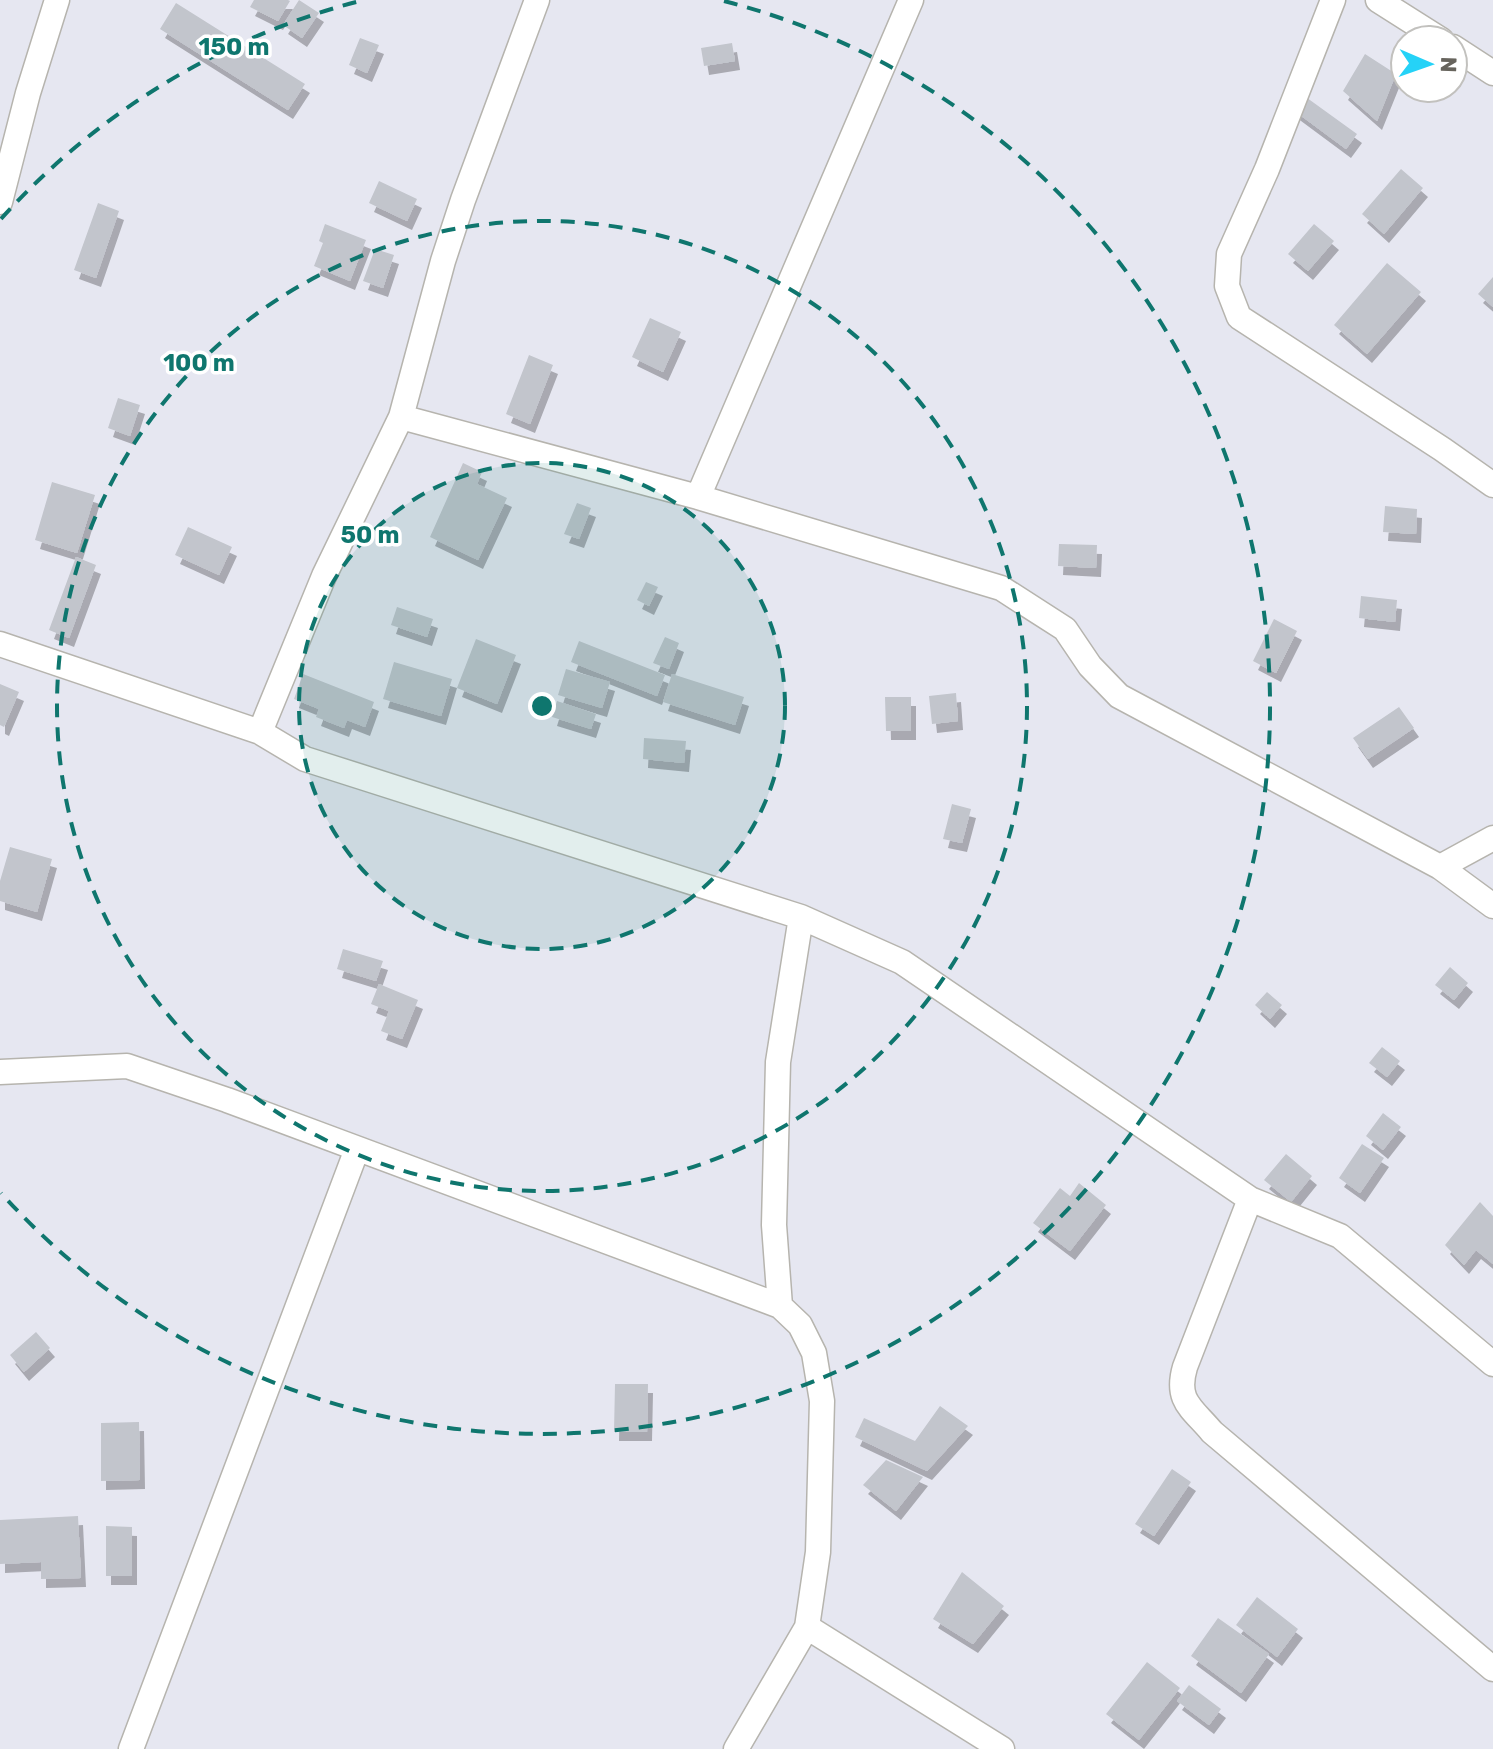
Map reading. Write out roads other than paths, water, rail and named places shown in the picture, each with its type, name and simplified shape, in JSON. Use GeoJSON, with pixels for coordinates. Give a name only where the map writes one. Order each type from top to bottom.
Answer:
{"type":"FeatureCollection","features":[{"type":"Feature","properties":{"kind":"street"},"geometry":{"type":"LineString","coordinates":[[0,202],[28,93],[57,0]]}},
{"type":"Feature","properties":{"kind":"street"},"geometry":{"type":"LineString","coordinates":[[260,732],[324,576],[401,417],[443,261],[537,0]]}},
{"type":"Feature","properties":{"kind":"street"},"geometry":{"type":"LineString","coordinates":[[698,497],[911,0]]}},
{"type":"Feature","properties":{"kind":"street"},"geometry":{"type":"LineString","coordinates":[[1333,0],[1267,169],[1229,254],[1227,286],[1239,317],[1493,485]]}},
{"type":"Feature","properties":{"kind":"street"},"geometry":{"type":"LineString","coordinates":[[1378,0],[1416,24]]}},
{"type":"Feature","properties":{"kind":"street"},"geometry":{"type":"LineString","coordinates":[[1469,57],[1493,73]]}},
{"type":"Feature","properties":{"kind":"street"},"geometry":{"type":"LineString","coordinates":[[401,417],[698,497],[1001,588],[1065,629],[1090,666],[1119,696],[1440,867],[1493,906]]}},
{"type":"Feature","properties":{"kind":"street"},"geometry":{"type":"LineString","coordinates":[[0,644],[260,732],[305,759],[801,917],[902,962],[1250,1199],[1340,1236],[1493,1364]]}},
{"type":"Feature","properties":{"kind":"street"},"geometry":{"type":"LineString","coordinates":[[1440,867],[1493,838]]}},
{"type":"Feature","properties":{"kind":"street"},"geometry":{"type":"LineString","coordinates":[[780,1306],[774,1225],[778,1062],[801,917]]}},
{"type":"Feature","properties":{"kind":"street"},"geometry":{"type":"LineString","coordinates":[[0,1072],[127,1066],[780,1306],[800,1325],[814,1353],[822,1401],[818,1552],[807,1627],[736,1749]]}},
{"type":"Feature","properties":{"kind":"street"},"geometry":{"type":"LineString","coordinates":[[131,1749],[357,1149]]}},
{"type":"Feature","properties":{"kind":"street"},"geometry":{"type":"LineString","coordinates":[[1250,1199],[1185,1367],[1180,1386],[1183,1396],[1212,1432],[1493,1669]]}},
{"type":"Feature","properties":{"kind":"street"},"geometry":{"type":"LineString","coordinates":[[807,1627],[1002,1749]]}}]}
